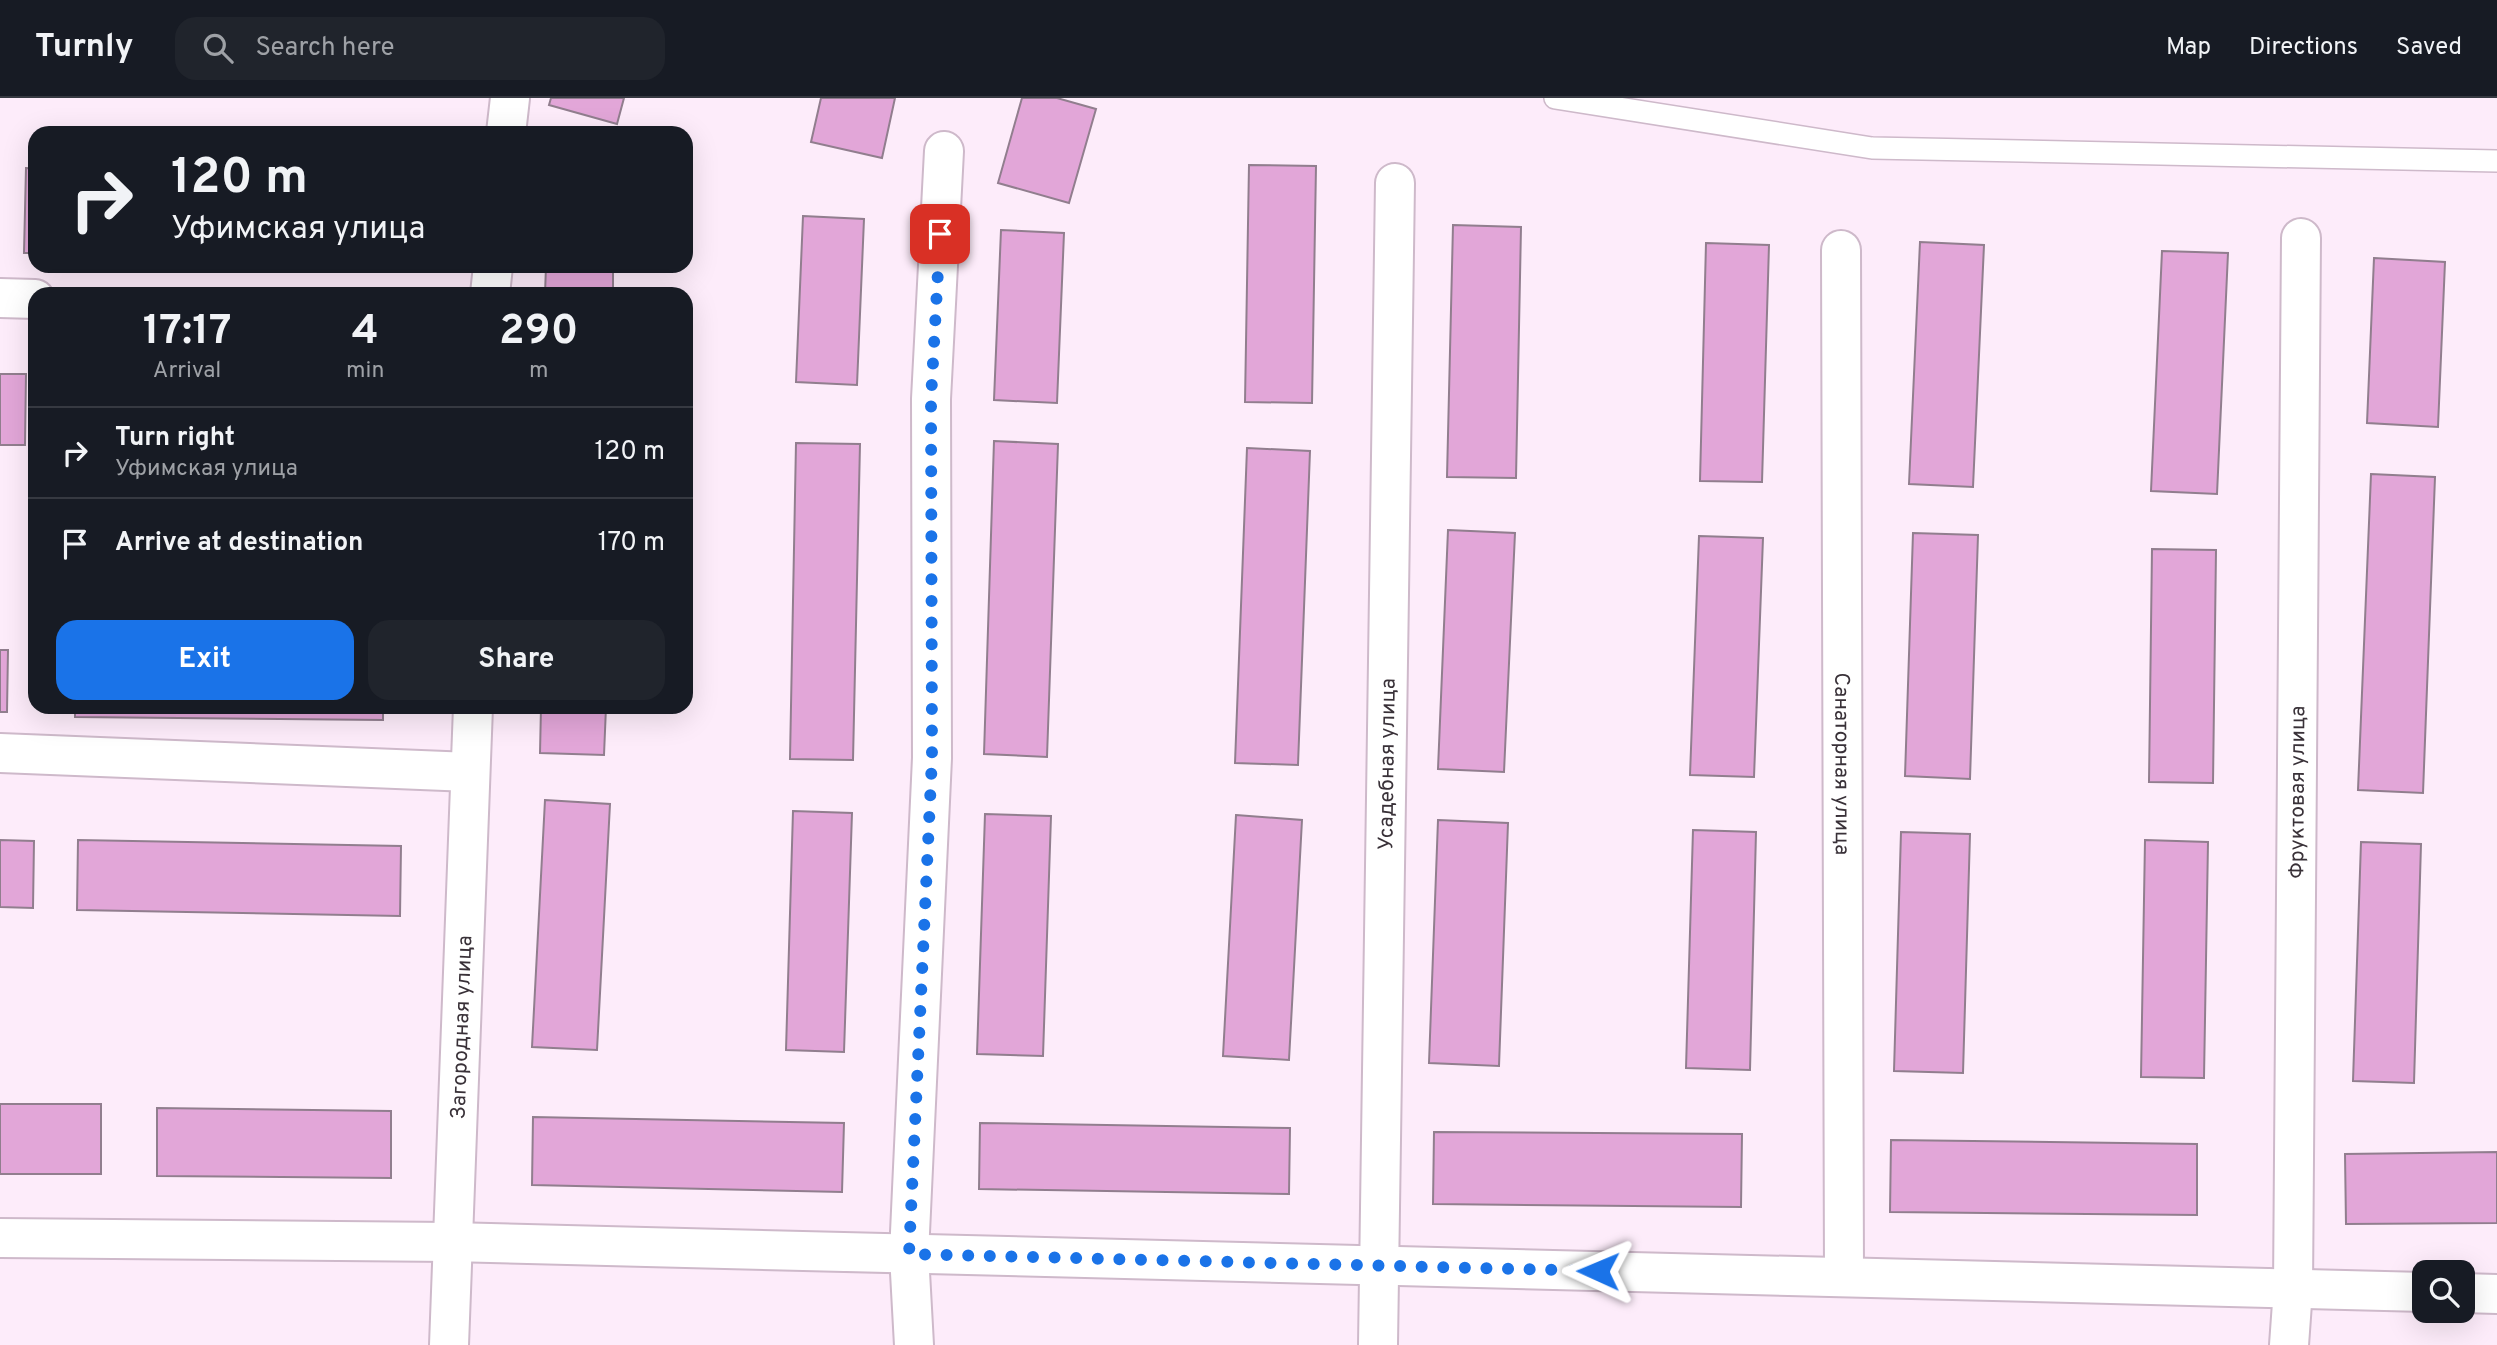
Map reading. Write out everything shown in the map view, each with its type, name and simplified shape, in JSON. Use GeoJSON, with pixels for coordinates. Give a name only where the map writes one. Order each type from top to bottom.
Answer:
{"type":"FeatureCollection","features":[{"type":"Feature","properties":{"kind":"street"},"geometry":{"type":"LineString","coordinates":[[507,126],[510,98]]}},
{"type":"Feature","properties":{"kind":"street"},"geometry":{"type":"LineString","coordinates":[[914,1345],[909,1254],[932,758],[931,399],[944,151]]}},
{"type":"Feature","properties":{"kind":"street","name":"Усадебная улица"},"geometry":{"type":"LineString","coordinates":[[1378,1345],[1395,183]]}},
{"type":"Feature","properties":{"kind":"street","name":"Фруктовая улица"},"geometry":{"type":"LineString","coordinates":[[2289,1345],[2293,1289],[2301,237]]}},
{"type":"Feature","properties":{"kind":"street","name":"Санаторная улица"},"geometry":{"type":"LineString","coordinates":[[1840,250],[1844,1278]]}},
{"type":"Feature","properties":{"kind":"street"},"geometry":{"type":"LineString","coordinates":[[0,298],[28,299]]}},
{"type":"Feature","properties":{"kind":"street","name":"Загородная улица"},"geometry":{"type":"LineString","coordinates":[[449,1345],[473,714]]}},
{"type":"Feature","properties":{"kind":"street"},"geometry":{"type":"LineString","coordinates":[[0,754],[470,772]]}},
{"type":"Feature","properties":{"kind":"street"},"geometry":{"type":"LineString","coordinates":[[0,1238],[451,1242],[2412,1292]]}},
{"type":"Feature","properties":{"kind":"street"},"geometry":{"type":"LineString","coordinates":[[2475,1293],[2497,1294]]}},
{"type":"Feature","properties":{"kind":"lane"},"geometry":{"type":"LineString","coordinates":[[1556,98],[1872,148],[2497,161]]}},
{"type":"Feature","properties":{"kind":"building"},"geometry":{"type":"Polygon","coordinates":[[[551,98],[624,98],[617,124],[549,105],[551,98]]]}},
{"type":"Feature","properties":{"kind":"building"},"geometry":{"type":"Polygon","coordinates":[[[821,98],[895,98],[882,158],[811,142],[821,98]]]}},
{"type":"Feature","properties":{"kind":"building"},"geometry":{"type":"Polygon","coordinates":[[[1022,98],[1057,98],[1096,109],[1069,203],[998,183],[1022,98]]]}},
{"type":"Feature","properties":{"kind":"building"},"geometry":{"type":"Polygon","coordinates":[[[1249,165],[1316,166],[1312,403],[1245,402],[1249,165]]]}},
{"type":"Feature","properties":{"kind":"building"},"geometry":{"type":"Polygon","coordinates":[[[26,168],[28,253],[24,253],[26,168]]]}},
{"type":"Feature","properties":{"kind":"building"},"geometry":{"type":"Polygon","coordinates":[[[803,216],[864,219],[857,385],[796,382],[803,216]]]}},
{"type":"Feature","properties":{"kind":"building"},"geometry":{"type":"Polygon","coordinates":[[[1453,225],[1521,227],[1516,478],[1447,477],[1453,225]]]}},
{"type":"Feature","properties":{"kind":"building"},"geometry":{"type":"Polygon","coordinates":[[[1001,230],[1064,233],[1057,403],[994,400],[1001,230]]]}},
{"type":"Feature","properties":{"kind":"building"},"geometry":{"type":"Polygon","coordinates":[[[1920,242],[1984,245],[1973,487],[1909,484],[1920,242]]]}},
{"type":"Feature","properties":{"kind":"building"},"geometry":{"type":"Polygon","coordinates":[[[1706,243],[1769,245],[1762,482],[1700,481],[1706,243]]]}},
{"type":"Feature","properties":{"kind":"building"},"geometry":{"type":"Polygon","coordinates":[[[2162,251],[2228,253],[2217,494],[2151,491],[2162,251]]]}},
{"type":"Feature","properties":{"kind":"building"},"geometry":{"type":"Polygon","coordinates":[[[2374,258],[2445,262],[2438,427],[2367,423],[2374,258]]]}},
{"type":"Feature","properties":{"kind":"building"},"geometry":{"type":"Polygon","coordinates":[[[546,273],[613,273],[613,287],[545,287],[546,273]]]}},
{"type":"Feature","properties":{"kind":"building"},"geometry":{"type":"Polygon","coordinates":[[[0,374],[26,374],[25,445],[0,445],[0,374]]]}},
{"type":"Feature","properties":{"kind":"building"},"geometry":{"type":"Polygon","coordinates":[[[994,441],[1058,444],[1047,757],[984,754],[994,441]]]}},
{"type":"Feature","properties":{"kind":"building"},"geometry":{"type":"Polygon","coordinates":[[[796,443],[860,444],[853,760],[790,759],[796,443]]]}},
{"type":"Feature","properties":{"kind":"building"},"geometry":{"type":"Polygon","coordinates":[[[1247,448],[1310,451],[1298,765],[1235,763],[1247,448]]]}},
{"type":"Feature","properties":{"kind":"building"},"geometry":{"type":"Polygon","coordinates":[[[2371,474],[2435,477],[2423,793],[2358,790],[2371,474]]]}},
{"type":"Feature","properties":{"kind":"building"},"geometry":{"type":"Polygon","coordinates":[[[1448,530],[1515,533],[1504,772],[1438,769],[1448,530]]]}},
{"type":"Feature","properties":{"kind":"building"},"geometry":{"type":"Polygon","coordinates":[[[1913,533],[1978,535],[1970,779],[1905,776],[1913,533]]]}},
{"type":"Feature","properties":{"kind":"building"},"geometry":{"type":"Polygon","coordinates":[[[1699,536],[1763,538],[1754,777],[1690,775],[1699,536]]]}},
{"type":"Feature","properties":{"kind":"building"},"geometry":{"type":"Polygon","coordinates":[[[2152,549],[2216,550],[2213,783],[2149,782],[2152,549]]]}},
{"type":"Feature","properties":{"kind":"building"},"geometry":{"type":"Polygon","coordinates":[[[0,650],[8,650],[7,712],[0,712],[0,650]]]}},
{"type":"Feature","properties":{"kind":"building"},"geometry":{"type":"Polygon","coordinates":[[[75,714],[383,714],[383,720],[75,717],[75,714]]]}},
{"type":"Feature","properties":{"kind":"building"},"geometry":{"type":"Polygon","coordinates":[[[541,714],[606,714],[604,755],[540,753],[541,714]]]}},
{"type":"Feature","properties":{"kind":"building"},"geometry":{"type":"Polygon","coordinates":[[[545,800],[610,804],[597,1050],[532,1047],[545,800]]]}},
{"type":"Feature","properties":{"kind":"building"},"geometry":{"type":"Polygon","coordinates":[[[793,811],[852,813],[844,1052],[786,1050],[793,811]]]}},
{"type":"Feature","properties":{"kind":"building"},"geometry":{"type":"Polygon","coordinates":[[[985,814],[1051,816],[1043,1056],[977,1054],[985,814]]]}},
{"type":"Feature","properties":{"kind":"building"},"geometry":{"type":"Polygon","coordinates":[[[1236,815],[1302,820],[1289,1060],[1223,1056],[1236,815]]]}},
{"type":"Feature","properties":{"kind":"building"},"geometry":{"type":"Polygon","coordinates":[[[1438,820],[1508,823],[1499,1066],[1429,1063],[1438,820]]]}},
{"type":"Feature","properties":{"kind":"building"},"geometry":{"type":"Polygon","coordinates":[[[1693,830],[1756,832],[1750,1070],[1686,1068],[1693,830]]]}},
{"type":"Feature","properties":{"kind":"building"},"geometry":{"type":"Polygon","coordinates":[[[1901,832],[1970,834],[1963,1073],[1894,1071],[1901,832]]]}},
{"type":"Feature","properties":{"kind":"building"},"geometry":{"type":"Polygon","coordinates":[[[0,840],[34,841],[33,908],[0,907],[0,840]]]}},
{"type":"Feature","properties":{"kind":"building"},"geometry":{"type":"Polygon","coordinates":[[[78,840],[401,846],[400,916],[77,910],[78,840]]]}},
{"type":"Feature","properties":{"kind":"building"},"geometry":{"type":"Polygon","coordinates":[[[2145,840],[2208,842],[2204,1078],[2141,1077],[2145,840]]]}},
{"type":"Feature","properties":{"kind":"building"},"geometry":{"type":"Polygon","coordinates":[[[2361,842],[2421,844],[2414,1083],[2353,1081],[2361,842]]]}},
{"type":"Feature","properties":{"kind":"building"},"geometry":{"type":"Polygon","coordinates":[[[0,1104],[101,1104],[101,1174],[0,1174],[0,1104]]]}},
{"type":"Feature","properties":{"kind":"building"},"geometry":{"type":"Polygon","coordinates":[[[157,1108],[391,1111],[391,1178],[157,1176],[157,1108]]]}},
{"type":"Feature","properties":{"kind":"building"},"geometry":{"type":"Polygon","coordinates":[[[533,1117],[844,1123],[842,1192],[532,1185],[533,1117]]]}},
{"type":"Feature","properties":{"kind":"building"},"geometry":{"type":"Polygon","coordinates":[[[980,1123],[1290,1128],[1289,1194],[979,1189],[980,1123]]]}},
{"type":"Feature","properties":{"kind":"building"},"geometry":{"type":"Polygon","coordinates":[[[1434,1132],[1742,1134],[1741,1207],[1433,1204],[1434,1132]]]}},
{"type":"Feature","properties":{"kind":"building"},"geometry":{"type":"Polygon","coordinates":[[[1891,1140],[2197,1144],[2197,1215],[1890,1212],[1891,1140]]]}},
{"type":"Feature","properties":{"kind":"building"},"geometry":{"type":"Polygon","coordinates":[[[2497,1152],[2497,1223],[2346,1224],[2345,1154],[2497,1152]]]}},
{"type":"Feature","properties":{"kind":"route"},"geometry":{"type":"LineString","coordinates":[[940,234],[931,399],[932,758],[909,1254],[1598,1271]]}}]}
